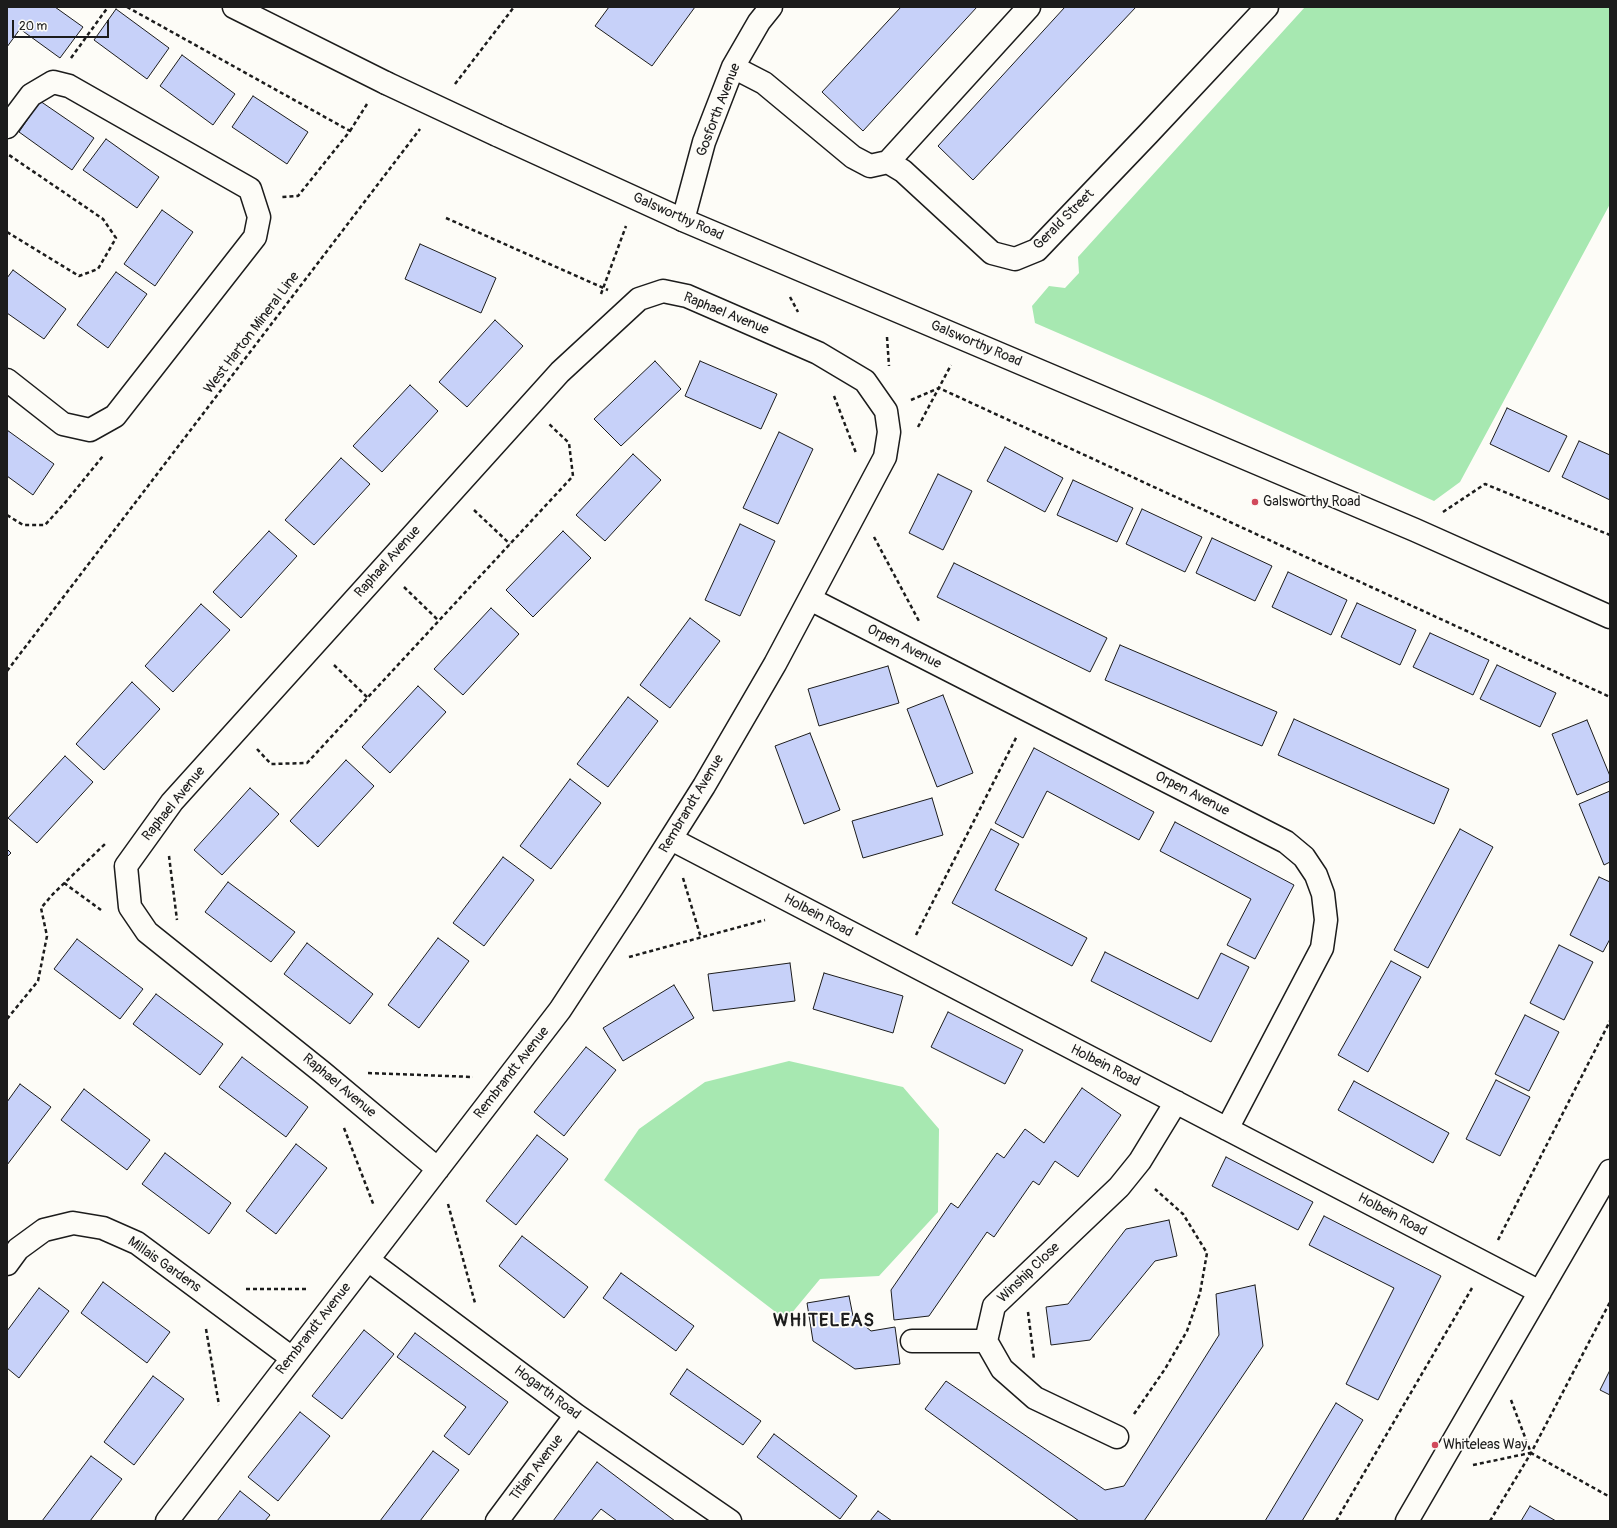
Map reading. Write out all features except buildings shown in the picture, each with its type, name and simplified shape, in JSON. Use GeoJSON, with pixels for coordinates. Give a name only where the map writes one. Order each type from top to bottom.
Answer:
{"type":"FeatureCollection","features":[{"type":"Feature","properties":{"kind":"street","name":"Galsworthy Road"},"geometry":{"type":"LineString","coordinates":[[234,7],[386,84],[683,220],[1415,530],[1610,616]]}},
{"type":"Feature","properties":{"kind":"street","name":"Gosforth Avenue"},"geometry":{"type":"LineString","coordinates":[[683,220],[704,142],[733,68],[759,22],[771,7]]}},
{"type":"Feature","properties":{"kind":"street"},"geometry":{"type":"LineString","coordinates":[[733,68],[764,83],[853,157],[870,166],[888,162],[1029,7]]}},
{"type":"Feature","properties":{"kind":"street","name":"Gerald Street"},"geometry":{"type":"LineString","coordinates":[[888,162],[903,170],[992,253],[1015,260],[1037,250],[1267,7]]}},
{"type":"Feature","properties":{"kind":"street"},"geometry":{"type":"LineString","coordinates":[[7,127],[31,95],[53,82],[69,86],[250,189],[259,217],[255,237],[115,416],[90,430],[63,424],[7,380]]}},
{"type":"Feature","properties":{"kind":"street","name":"Raphael Avenue"},"geometry":{"type":"LineString","coordinates":[[438,1169],[322,1072],[147,932],[130,907],[126,866],[164,812],[529,406],[560,372],[639,300],[663,291],[687,296],[818,353],[865,381],[886,411],[889,432],[885,457],[811,596]]}},
{"type":"Feature","properties":{"kind":"street","name":"Orpen Avenue"},"geometry":{"type":"LineString","coordinates":[[811,596],[1030,711],[1286,842],[1304,858],[1316,875],[1323,894],[1326,920],[1322,948],[1227,1129]]}},
{"type":"Feature","properties":{"kind":"street","name":"Rembrandt Avenue"},"geometry":{"type":"LineString","coordinates":[[167,1521],[560,1010],[671,839],[708,779],[775,664],[811,596]]}},
{"type":"Feature","properties":{"kind":"street","name":"Holbein Road"},"geometry":{"type":"LineString","coordinates":[[671,839],[1540,1292]]}},
{"type":"Feature","properties":{"kind":"street","name":"Winship Close"},"geometry":{"type":"LineString","coordinates":[[986,1341],[994,1306],[1119,1187],[1140,1161],[1176,1102]]}},
{"type":"Feature","properties":{"kind":"street"},"geometry":{"type":"LineString","coordinates":[[1407,1521],[1610,1171]]}},
{"type":"Feature","properties":{"kind":"street","name":"Millais Gardens"},"geometry":{"type":"LineString","coordinates":[[7,1264],[18,1249],[44,1230],[73,1223],[103,1228],[137,1243],[292,1358]]}},
{"type":"Feature","properties":{"kind":"street","name":"Hogarth Road"},"geometry":{"type":"LineString","coordinates":[[368,1260],[576,1415],[730,1521]]}},
{"type":"Feature","properties":{"kind":"street"},"geometry":{"type":"LineString","coordinates":[[912,1341],[986,1341],[1002,1370],[1035,1398],[1117,1437]]}},
{"type":"Feature","properties":{"kind":"street","name":"Titian Avenue"},"geometry":{"type":"LineString","coordinates":[[497,1521],[576,1415]]}},
{"type":"Feature","properties":{"kind":"path"},"geometry":{"type":"LineString","coordinates":[[53,82],[108,7]]}},
{"type":"Feature","properties":{"kind":"path"},"geometry":{"type":"LineString","coordinates":[[127,7],[350,131]]}},
{"type":"Feature","properties":{"kind":"path"},"geometry":{"type":"LineString","coordinates":[[455,84],[514,7]]}},
{"type":"Feature","properties":{"kind":"path"},"geometry":{"type":"LineString","coordinates":[[253,200],[298,196],[350,131],[368,102]]}},
{"type":"Feature","properties":{"kind":"path","name":"West Harton Mineral Line"},"geometry":{"type":"LineString","coordinates":[[7,671],[421,128]]}},
{"type":"Feature","properties":{"kind":"path"},"geometry":{"type":"LineString","coordinates":[[7,154],[102,219],[116,238],[98,269],[79,276],[7,232]]}},
{"type":"Feature","properties":{"kind":"path"},"geometry":{"type":"LineString","coordinates":[[600,295],[636,199]]}},
{"type":"Feature","properties":{"kind":"path"},"geometry":{"type":"LineString","coordinates":[[446,218],[603,288],[639,300]]}},
{"type":"Feature","properties":{"kind":"path"},"geometry":{"type":"LineString","coordinates":[[885,306],[889,369]]}},
{"type":"Feature","properties":{"kind":"path"},"geometry":{"type":"LineString","coordinates":[[917,429],[964,340]]}},
{"type":"Feature","properties":{"kind":"path"},"geometry":{"type":"LineString","coordinates":[[938,388],[1610,697]]}},
{"type":"Feature","properties":{"kind":"path"},"geometry":{"type":"LineString","coordinates":[[238,728],[271,764],[307,764],[573,476],[569,442],[529,406]]}},
{"type":"Feature","properties":{"kind":"path"},"geometry":{"type":"LineString","coordinates":[[7,514],[23,525],[45,525],[110,448],[115,416]]}},
{"type":"Feature","properties":{"kind":"path"},"geometry":{"type":"LineString","coordinates":[[1415,530],[1485,484],[1610,535]]}},
{"type":"Feature","properties":{"kind":"path"},"geometry":{"type":"LineString","coordinates":[[453,490],[510,544]]}},
{"type":"Feature","properties":{"kind":"path"},"geometry":{"type":"LineString","coordinates":[[859,508],[922,626]]}},
{"type":"Feature","properties":{"kind":"path"},"geometry":{"type":"LineString","coordinates":[[383,568],[439,621]]}},
{"type":"Feature","properties":{"kind":"path"},"geometry":{"type":"LineString","coordinates":[[313,646],[368,698]]}},
{"type":"Feature","properties":{"kind":"path"},"geometry":{"type":"LineString","coordinates":[[903,960],[1030,711]]}},
{"type":"Feature","properties":{"kind":"path"},"geometry":{"type":"LineString","coordinates":[[164,812],[182,960]]}},
{"type":"Feature","properties":{"kind":"path"},"geometry":{"type":"LineString","coordinates":[[671,839],[701,938]]}},
{"type":"Feature","properties":{"kind":"path"},"geometry":{"type":"LineString","coordinates":[[7,1019],[38,981],[47,936],[41,908],[53,894],[103,845],[110,841]]}},
{"type":"Feature","properties":{"kind":"path"},"geometry":{"type":"LineString","coordinates":[[588,968],[806,910]]}},
{"type":"Feature","properties":{"kind":"path"},"geometry":{"type":"LineString","coordinates":[[438,1169],[475,1304]]}},
{"type":"Feature","properties":{"kind":"path"},"geometry":{"type":"LineString","coordinates":[[1117,1437],[1165,1369],[1187,1330],[1200,1293],[1207,1253],[1183,1214],[1133,1170]]}},
{"type":"Feature","properties":{"kind":"path"},"geometry":{"type":"LineString","coordinates":[[1024,1278],[1040,1401]]}},
{"type":"Feature","properties":{"kind":"path"},"geometry":{"type":"LineString","coordinates":[[1490,1521],[1531,1453],[1610,1302]]}},
{"type":"Feature","properties":{"kind":"path"},"geometry":{"type":"LineString","coordinates":[[1498,1364],[1531,1453],[1610,1497]]}},
{"type":"Feature","properties":{"kind":"path"},"geometry":{"type":"LineString","coordinates":[[1434,1474],[1531,1453]]}},
{"type":"Feature","properties":{"kind":"green space"},"geometry":{"type":"Polygon","coordinates":[[[1305,7],[1610,7],[1610,204],[1460,482],[1434,501],[1206,397],[1035,323],[1032,306],[1049,286],[1065,288],[1079,273],[1078,257],[1305,7]]]}},
{"type":"Feature","properties":{"kind":"green space"},"geometry":{"type":"Polygon","coordinates":[[[789,1061],[903,1087],[939,1129],[938,1212],[879,1276],[820,1279],[786,1320],[604,1180],[639,1129],[705,1082],[789,1061]]]}},
{"type":"Feature","properties":{"kind":"place","name":"Galsworthy Road"},"geometry":{"type":"Point","coordinates":[1255,502]}},
{"type":"Feature","properties":{"kind":"place","name":"Whiteleas Way"},"geometry":{"type":"Point","coordinates":[1435,1445]}},
{"type":"Feature","properties":{"kind":"district","name":"WHITELEAS"},"geometry":{"type":"Point","coordinates":[824,1321]}}]}
